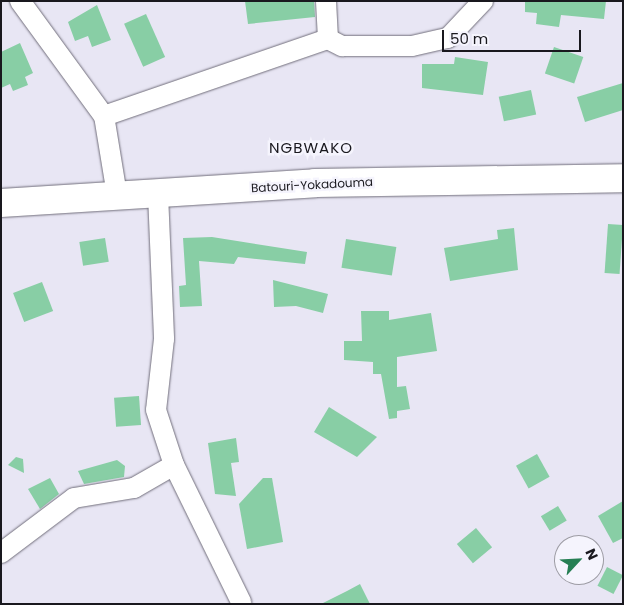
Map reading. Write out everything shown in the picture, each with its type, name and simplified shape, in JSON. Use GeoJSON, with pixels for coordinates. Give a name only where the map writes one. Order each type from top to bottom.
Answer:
{"type":"FeatureCollection","features":[{"type":"Feature","properties":{"kind":"highway","name":"Batouri-Yokadouma"},"geometry":{"type":"LineString","coordinates":[[1,202],[315,183],[623,178]]}},
{"type":"Feature","properties":{"kind":"street"},"geometry":{"type":"LineString","coordinates":[[20,1],[104,116],[116,195]]}},
{"type":"Feature","properties":{"kind":"street"},"geometry":{"type":"LineString","coordinates":[[326,1],[328,39]]}},
{"type":"Feature","properties":{"kind":"street"},"geometry":{"type":"LineString","coordinates":[[104,116],[328,39],[342,46],[434,45],[448,38],[483,1]]}},
{"type":"Feature","properties":{"kind":"street"},"geometry":{"type":"LineString","coordinates":[[158,194],[164,339],[156,410],[174,465],[241,602]]}},
{"type":"Feature","properties":{"kind":"street"},"geometry":{"type":"LineString","coordinates":[[1,553],[74,498],[134,488],[174,465]]}},
{"type":"Feature","properties":{"kind":"building"},"geometry":{"type":"Polygon","coordinates":[[[245,1],[314,1],[315,17],[248,24],[245,1]]]}},
{"type":"Feature","properties":{"kind":"building"},"geometry":{"type":"Polygon","coordinates":[[[525,1],[606,1],[604,19],[561,15],[559,27],[536,24],[537,13],[525,12],[525,1]]]}},
{"type":"Feature","properties":{"kind":"building"},"geometry":{"type":"Polygon","coordinates":[[[97,5],[111,40],[92,47],[88,36],[75,41],[68,22],[97,5]]]}},
{"type":"Feature","properties":{"kind":"building"},"geometry":{"type":"Polygon","coordinates":[[[146,14],[165,57],[143,67],[124,24],[146,14]]]}},
{"type":"Feature","properties":{"kind":"building"},"geometry":{"type":"Polygon","coordinates":[[[20,43],[33,73],[25,77],[28,85],[13,91],[10,84],[1,88],[1,52],[20,43]]]}},
{"type":"Feature","properties":{"kind":"building"},"geometry":{"type":"Polygon","coordinates":[[[554,47],[583,57],[574,84],[545,73],[554,47]]]}},
{"type":"Feature","properties":{"kind":"building"},"geometry":{"type":"Polygon","coordinates":[[[455,57],[488,62],[483,95],[422,88],[422,64],[454,64],[455,57]]]}},
{"type":"Feature","properties":{"kind":"building"},"geometry":{"type":"Polygon","coordinates":[[[623,83],[623,110],[585,122],[577,97],[623,83]]]}},
{"type":"Feature","properties":{"kind":"building"},"geometry":{"type":"Polygon","coordinates":[[[531,90],[536,114],[504,121],[499,97],[531,90]]]}},
{"type":"Feature","properties":{"kind":"building"},"geometry":{"type":"Polygon","coordinates":[[[608,224],[623,225],[620,274],[605,273],[608,224]]]}},
{"type":"Feature","properties":{"kind":"building"},"geometry":{"type":"Polygon","coordinates":[[[514,228],[518,270],[450,281],[444,248],[498,239],[497,230],[514,228]]]}},
{"type":"Feature","properties":{"kind":"building"},"geometry":{"type":"Polygon","coordinates":[[[212,237],[307,252],[305,264],[238,257],[234,264],[199,261],[202,306],[180,307],[179,286],[186,285],[183,238],[212,237]]]}},
{"type":"Feature","properties":{"kind":"building"},"geometry":{"type":"Polygon","coordinates":[[[105,238],[109,262],[83,266],[79,242],[105,238]]]}},
{"type":"Feature","properties":{"kind":"building"},"geometry":{"type":"Polygon","coordinates":[[[346,239],[396,247],[392,276],[341,268],[346,239]]]}},
{"type":"Feature","properties":{"kind":"building"},"geometry":{"type":"Polygon","coordinates":[[[273,280],[328,294],[323,313],[296,306],[274,307],[273,280]]]}},
{"type":"Feature","properties":{"kind":"building"},"geometry":{"type":"Polygon","coordinates":[[[42,282],[53,311],[24,322],[13,293],[42,282]]]}},
{"type":"Feature","properties":{"kind":"building"},"geometry":{"type":"Polygon","coordinates":[[[361,311],[389,311],[389,320],[431,313],[437,351],[397,357],[397,387],[406,386],[410,409],[397,411],[397,418],[389,419],[381,374],[373,374],[373,362],[344,360],[344,341],[362,341],[361,311]]]}},
{"type":"Feature","properties":{"kind":"building"},"geometry":{"type":"Polygon","coordinates":[[[139,396],[141,425],[116,427],[114,398],[139,396]]]}},
{"type":"Feature","properties":{"kind":"building"},"geometry":{"type":"Polygon","coordinates":[[[329,407],[377,437],[357,457],[314,432],[329,407]]]}},
{"type":"Feature","properties":{"kind":"building"},"geometry":{"type":"Polygon","coordinates":[[[236,438],[239,462],[231,463],[236,496],[215,494],[208,443],[236,438]]]}},
{"type":"Feature","properties":{"kind":"building"},"geometry":{"type":"Polygon","coordinates":[[[537,454],[550,477],[529,488],[516,466],[537,454]]]}},
{"type":"Feature","properties":{"kind":"building"},"geometry":{"type":"Polygon","coordinates":[[[16,457],[23,459],[24,473],[8,465],[16,457]]]}},
{"type":"Feature","properties":{"kind":"building"},"geometry":{"type":"Polygon","coordinates":[[[117,460],[125,466],[124,477],[84,484],[78,471],[117,460]]]}},
{"type":"Feature","properties":{"kind":"building"},"geometry":{"type":"Polygon","coordinates":[[[50,478],[59,494],[40,509],[28,489],[50,478]]]}},
{"type":"Feature","properties":{"kind":"building"},"geometry":{"type":"Polygon","coordinates":[[[263,478],[272,478],[283,542],[247,549],[239,504],[263,478]]]}},
{"type":"Feature","properties":{"kind":"building"},"geometry":{"type":"Polygon","coordinates":[[[623,501],[623,538],[613,543],[598,516],[623,501]]]}},
{"type":"Feature","properties":{"kind":"building"},"geometry":{"type":"Polygon","coordinates":[[[558,506],[567,521],[550,531],[541,516],[558,506]]]}},
{"type":"Feature","properties":{"kind":"building"},"geometry":{"type":"Polygon","coordinates":[[[476,528],[492,547],[473,563],[457,544],[476,528]]]}},
{"type":"Feature","properties":{"kind":"building"},"geometry":{"type":"Polygon","coordinates":[[[607,567],[623,575],[614,594],[597,586],[604,585],[604,573],[607,567]]]}},
{"type":"Feature","properties":{"kind":"building"},"geometry":{"type":"Polygon","coordinates":[[[360,584],[370,604],[321,604],[347,591],[360,584]]]}},
{"type":"Feature","properties":{"kind":"district","name":"NGBWAKO"},"geometry":{"type":"Point","coordinates":[311,148]}}]}
